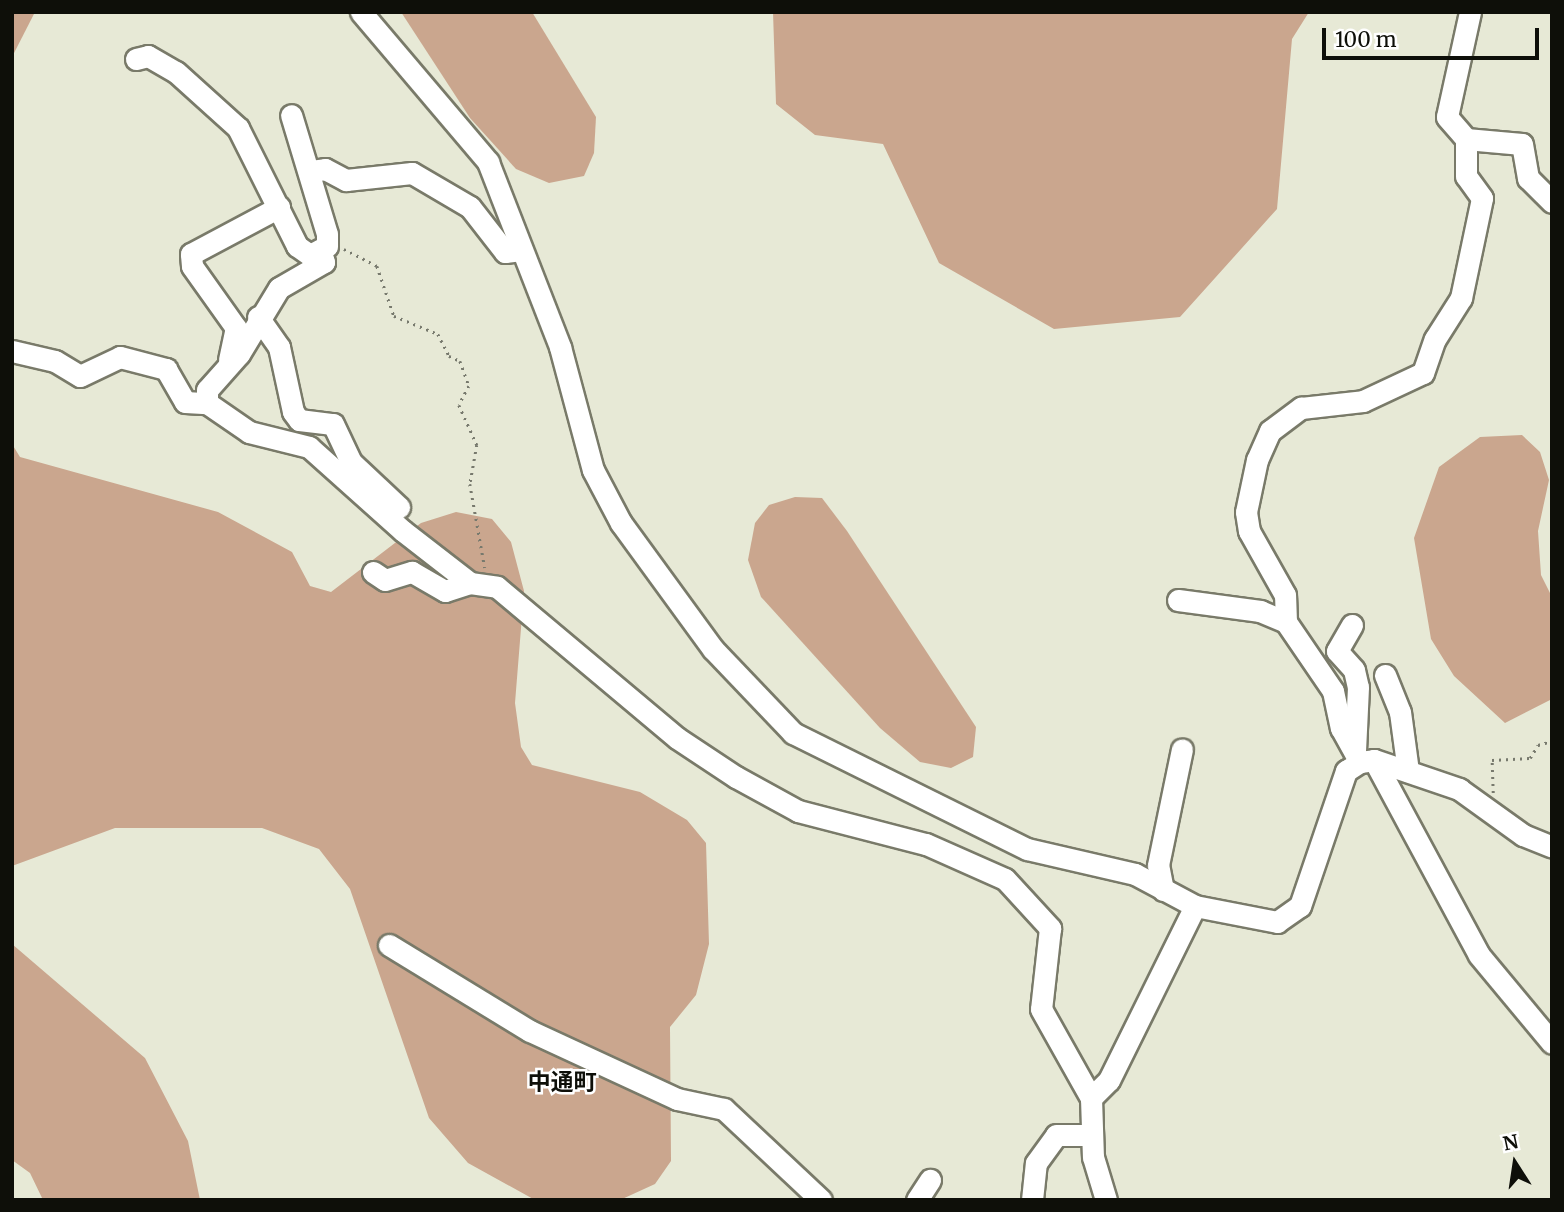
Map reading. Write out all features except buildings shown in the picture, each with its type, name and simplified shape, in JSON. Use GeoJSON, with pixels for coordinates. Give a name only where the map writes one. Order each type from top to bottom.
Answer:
{"type":"FeatureCollection","features":[{"type":"Feature","properties":{"kind":"street"},"geometry":{"type":"LineString","coordinates":[[361,12],[488,162],[560,347],[593,470],[636,544],[757,702],[793,733],[929,806],[1027,849],[1135,874],[1195,906],[1277,922],[1291,917],[1346,771],[1363,758]]}},
{"type":"Feature","properties":{"kind":"street"},"geometry":{"type":"LineString","coordinates":[[1470,12],[1447,117],[1466,139],[1465,176],[1482,198],[1461,298],[1435,339],[1423,373],[1363,401],[1301,408],[1270,431],[1257,460],[1249,531],[1284,595],[1286,621],[1333,691],[1363,758],[1479,955],[1552,1043]]}},
{"type":"Feature","properties":{"kind":"street"},"geometry":{"type":"LineString","coordinates":[[136,59],[148,56],[176,72],[238,128],[297,246],[310,255],[324,247]]}},
{"type":"Feature","properties":{"kind":"street"},"geometry":{"type":"LineString","coordinates":[[207,403],[207,390],[229,360],[239,354],[258,317],[279,288],[324,262],[324,247],[311,171],[291,115]]}},
{"type":"Feature","properties":{"kind":"street"},"geometry":{"type":"LineString","coordinates":[[1466,139],[1522,144],[1528,178],[1552,202]]}},
{"type":"Feature","properties":{"kind":"street"},"geometry":{"type":"LineString","coordinates":[[311,171],[325,169],[346,180],[412,173],[470,207],[505,252],[521,250]]}},
{"type":"Feature","properties":{"kind":"street"},"geometry":{"type":"LineString","coordinates":[[229,360],[236,328],[192,266],[191,254],[279,207]]}},
{"type":"Feature","properties":{"kind":"street"},"geometry":{"type":"LineString","coordinates":[[258,317],[279,347],[299,420],[333,424],[351,462],[394,500],[436,556]]}},
{"type":"Feature","properties":{"kind":"street"},"geometry":{"type":"LineString","coordinates":[[12,351],[55,361],[80,376],[120,357],[143,360],[166,369],[185,402],[207,403],[249,432],[309,447],[436,556],[479,584],[631,695],[677,738],[736,777],[798,811],[926,844],[1006,879],[1050,928],[1041,1009],[1091,1098],[1092,1135],[1106,1200]]}},
{"type":"Feature","properties":{"kind":"street"},"geometry":{"type":"LineString","coordinates":[[373,572],[385,580],[412,572],[445,590],[479,584]]}},
{"type":"Feature","properties":{"kind":"street"},"geometry":{"type":"LineString","coordinates":[[1178,600],[1259,611],[1286,621]]}},
{"type":"Feature","properties":{"kind":"street"},"geometry":{"type":"LineString","coordinates":[[1352,625],[1338,651],[1354,670],[1363,758]]}},
{"type":"Feature","properties":{"kind":"street"},"geometry":{"type":"LineString","coordinates":[[1385,675],[1400,712],[1408,771]]}},
{"type":"Feature","properties":{"kind":"street"},"geometry":{"type":"LineString","coordinates":[[1163,890],[1158,865],[1182,749]]}},
{"type":"Feature","properties":{"kind":"street"},"geometry":{"type":"LineString","coordinates":[[1363,758],[1459,789],[1497,811],[1523,835],[1552,847]]}},
{"type":"Feature","properties":{"kind":"street"},"geometry":{"type":"LineString","coordinates":[[1091,1098],[1108,1080],[1195,906]]}},
{"type":"Feature","properties":{"kind":"street"},"geometry":{"type":"LineString","coordinates":[[389,945],[530,1031],[677,1098],[724,1109],[821,1200]]}},
{"type":"Feature","properties":{"kind":"street"},"geometry":{"type":"LineString","coordinates":[[1032,1200],[1036,1163],[1056,1135],[1092,1135]]}},
{"type":"Feature","properties":{"kind":"street"},"geometry":{"type":"LineString","coordinates":[[917,1200],[930,1180]]}},
{"type":"Feature","properties":{"kind":"path"},"geometry":{"type":"LineString","coordinates":[[324,247],[377,266],[394,316],[438,334],[449,356],[460,362],[469,386],[460,404],[477,445],[470,484],[479,584]]}},
{"type":"Feature","properties":{"kind":"path"},"geometry":{"type":"LineString","coordinates":[[1497,811],[1492,760],[1530,758],[1538,745],[1552,741]]}},
{"type":"Feature","properties":{"kind":"shaded area"},"geometry":{"type":"Polygon","coordinates":[[[12,12],[35,12],[12,57],[12,12]]]}},
{"type":"Feature","properties":{"kind":"shaded area"},"geometry":{"type":"Polygon","coordinates":[[[401,12],[532,12],[596,117],[594,153],[584,176],[549,183],[516,169],[470,118],[401,12]]]}},
{"type":"Feature","properties":{"kind":"shaded area"},"geometry":{"type":"Polygon","coordinates":[[[773,12],[1309,12],[1292,39],[1277,209],[1180,317],[1054,329],[939,263],[883,144],[815,135],[776,104],[773,12]]]}},
{"type":"Feature","properties":{"kind":"shaded area"},"geometry":{"type":"Polygon","coordinates":[[[1522,435],[1540,452],[1549,480],[1538,531],[1541,575],[1552,597],[1552,699],[1505,723],[1454,676],[1431,639],[1414,538],[1439,467],[1480,437],[1522,435]]]}},
{"type":"Feature","properties":{"kind":"shaded area"},"geometry":{"type":"Polygon","coordinates":[[[12,444],[20,457],[218,512],[292,552],[310,586],[331,592],[421,523],[456,512],[492,519],[511,542],[524,591],[515,703],[521,747],[532,765],[640,792],[687,820],[706,843],[709,944],[696,995],[670,1027],[671,1161],[655,1184],[620,1200],[535,1200],[468,1163],[429,1118],[350,889],[319,849],[262,828],[115,828],[12,866],[12,444]]]}},
{"type":"Feature","properties":{"kind":"shaded area"},"geometry":{"type":"Polygon","coordinates":[[[795,497],[822,498],[847,531],[976,727],[973,757],[951,768],[920,762],[880,728],[761,597],[748,560],[755,523],[769,505],[795,497]]]}},
{"type":"Feature","properties":{"kind":"shaded area"},"geometry":{"type":"Polygon","coordinates":[[[12,944],[145,1058],[188,1141],[200,1200],[43,1200],[30,1173],[12,1160],[12,944]]]}},
{"type":"Feature","properties":{"kind":"district","name":"中通町"},"geometry":{"type":"Point","coordinates":[562,1082]}}]}
